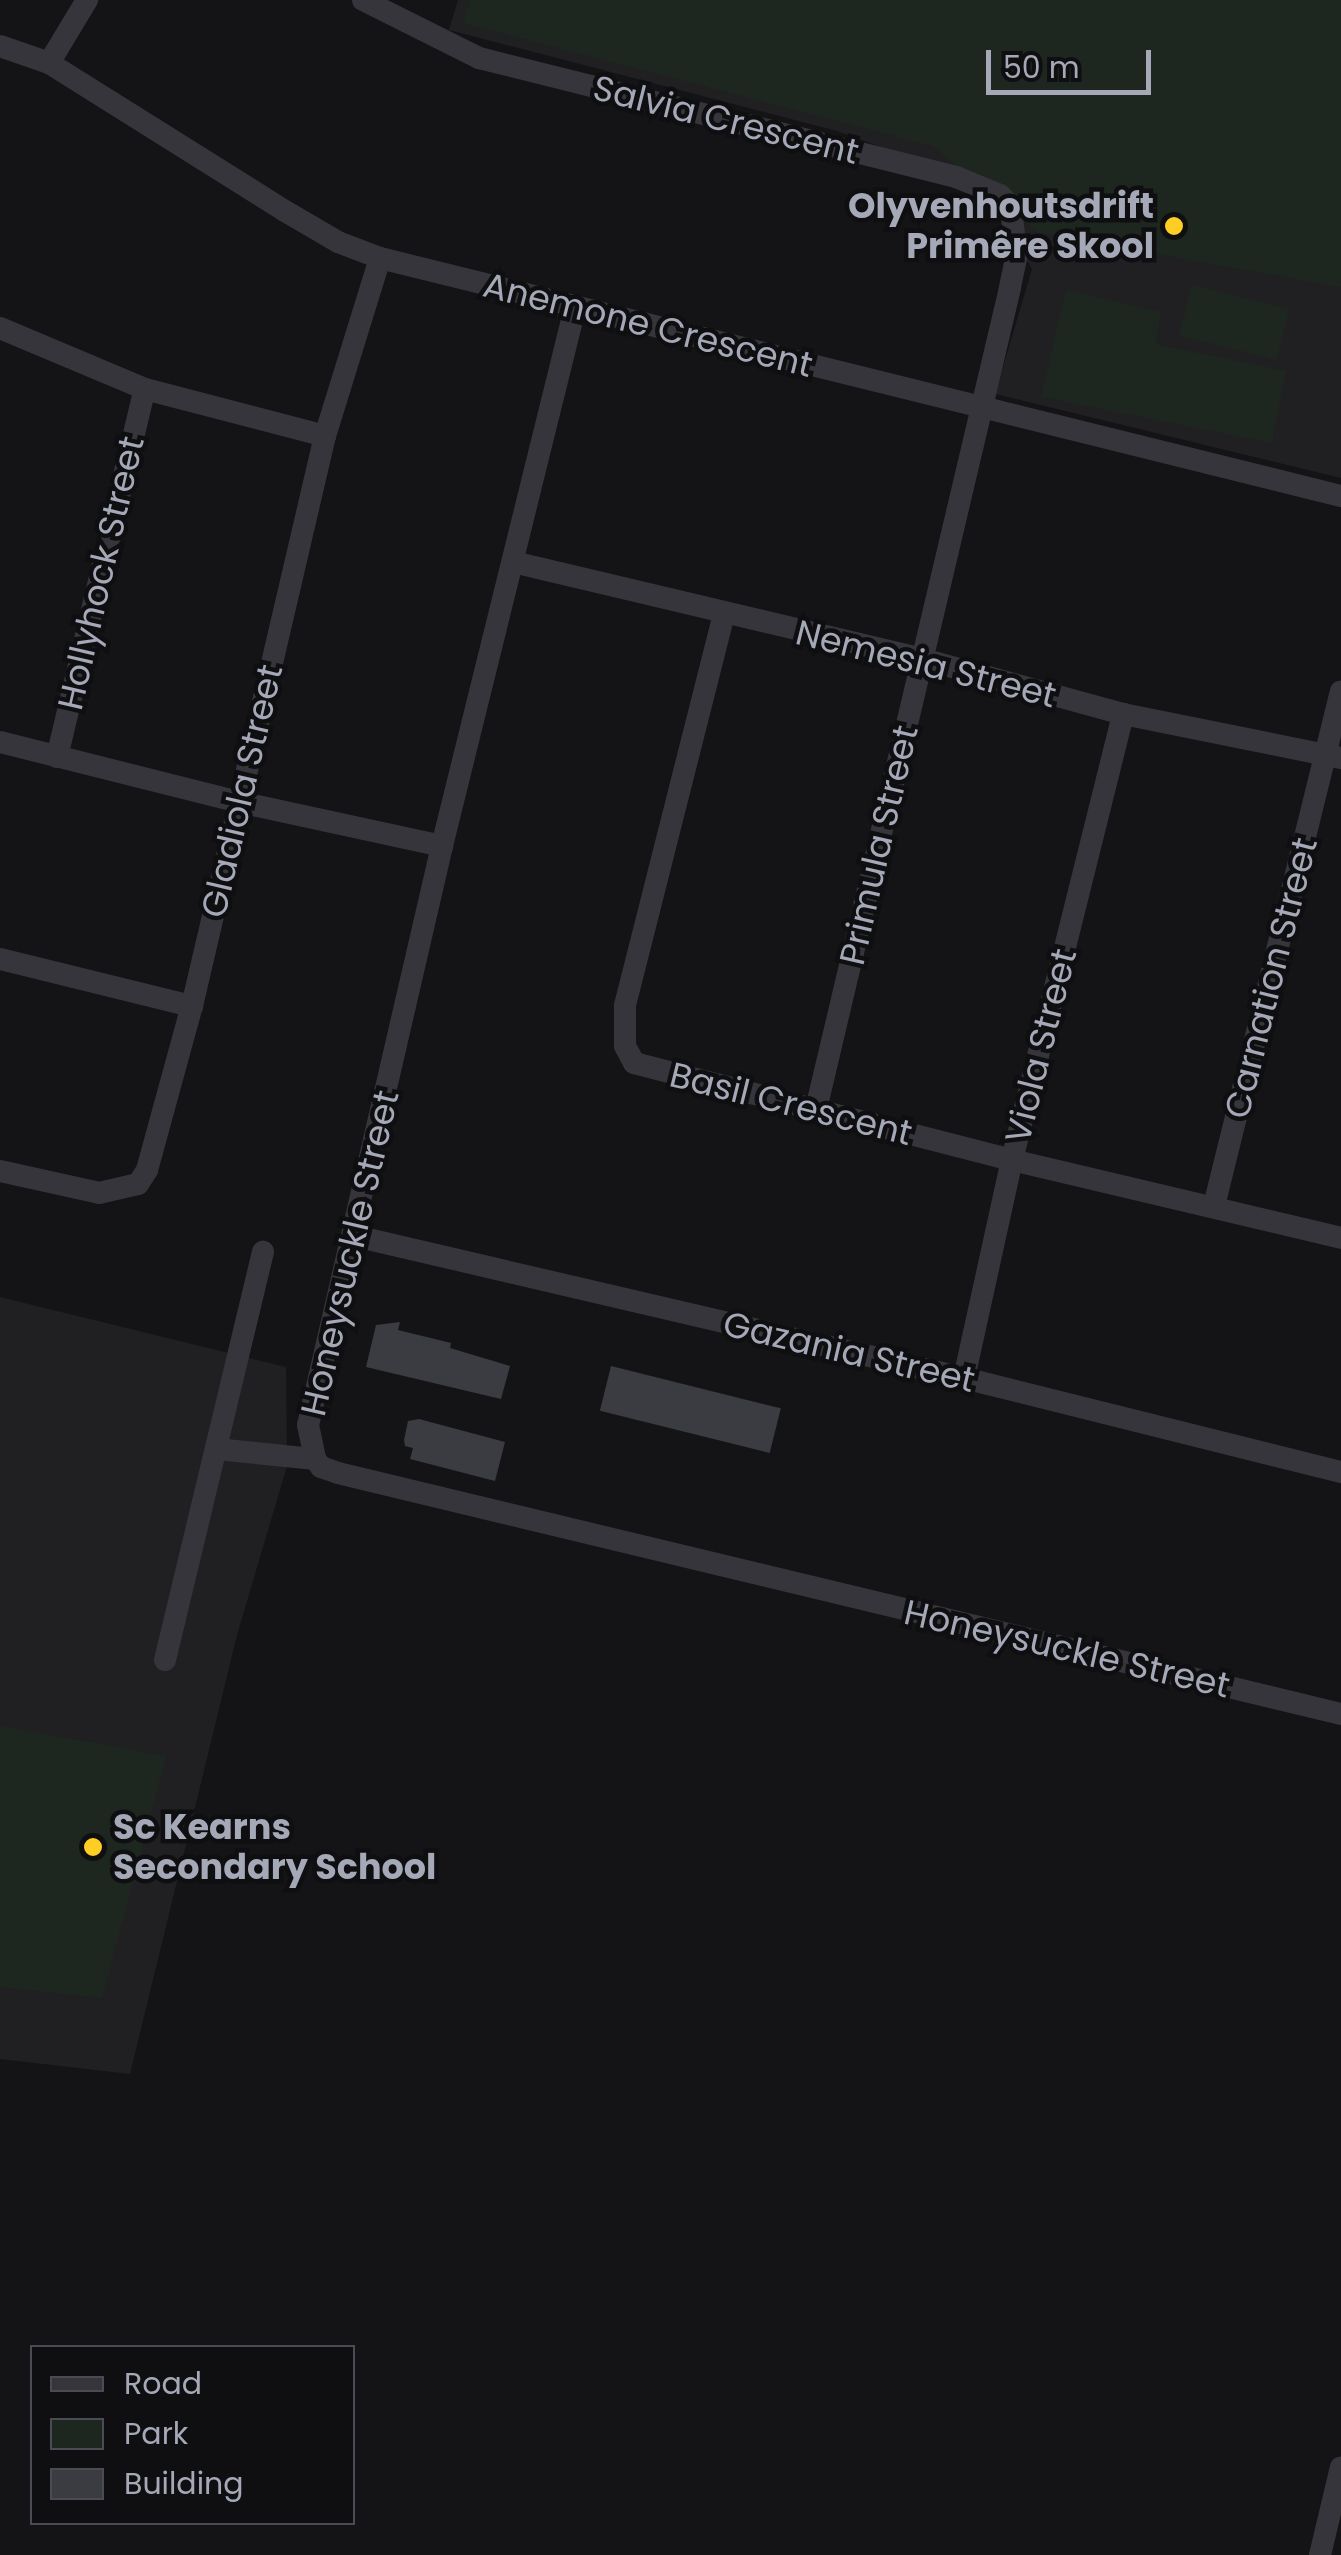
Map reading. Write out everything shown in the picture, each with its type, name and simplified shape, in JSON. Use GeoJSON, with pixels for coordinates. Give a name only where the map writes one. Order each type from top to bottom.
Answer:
{"type":"FeatureCollection","features":[{"type":"Feature","properties":{"kind":"street"},"geometry":{"type":"LineString","coordinates":[[49,63],[87,0]]}},
{"type":"Feature","properties":{"kind":"street","name":"Salvia Crescent"},"geometry":{"type":"LineString","coordinates":[[363,0],[478,58],[956,177],[1000,195],[1010,206],[1016,227],[1016,254],[981,406]]}},
{"type":"Feature","properties":{"kind":"street","name":"Anemone Crescent"},"geometry":{"type":"LineString","coordinates":[[0,46],[49,63],[285,211],[338,242],[380,258],[1341,496]]}},
{"type":"Feature","properties":{"kind":"street","name":"Gladiola Street"},"geometry":{"type":"LineString","coordinates":[[0,1171],[99,1194],[138,1184],[154,1151],[192,1006],[326,436],[380,258]]}},
{"type":"Feature","properties":{"kind":"street","name":"Honeysuckle Street"},"geometry":{"type":"LineString","coordinates":[[576,308],[442,846],[355,1236],[308,1426],[316,1459],[321,1467],[338,1473],[1341,1714]]}},
{"type":"Feature","properties":{"kind":"street"},"geometry":{"type":"LineString","coordinates":[[0,328],[145,389],[326,436]]}},
{"type":"Feature","properties":{"kind":"street","name":"Hollyhock Street"},"geometry":{"type":"LineString","coordinates":[[57,757],[145,389]]}},
{"type":"Feature","properties":{"kind":"street","name":"Primula Street"},"geometry":{"type":"LineString","coordinates":[[816,1109],[981,406]]}},
{"type":"Feature","properties":{"kind":"street","name":"Nemesia Street"},"geometry":{"type":"LineString","coordinates":[[513,562],[923,660],[1123,714],[1334,757]]}},
{"type":"Feature","properties":{"kind":"street","name":"Basil Crescent"},"geometry":{"type":"LineString","coordinates":[[724,614],[625,1006],[625,1046],[634,1063],[1012,1160],[1341,1238]]}},
{"type":"Feature","properties":{"kind":"street","name":"Carnation Street"},"geometry":{"type":"LineString","coordinates":[[1214,1206],[1334,757],[1341,691]]}},
{"type":"Feature","properties":{"kind":"street","name":"Viola Street"},"geometry":{"type":"LineString","coordinates":[[964,1378],[1012,1160],[1123,714]]}},
{"type":"Feature","properties":{"kind":"street"},"geometry":{"type":"LineString","coordinates":[[0,742],[239,802],[442,846]]}},
{"type":"Feature","properties":{"kind":"street"},"geometry":{"type":"LineString","coordinates":[[0,959],[192,1006]]}},
{"type":"Feature","properties":{"kind":"street","name":"Gazania Street"},"geometry":{"type":"LineString","coordinates":[[355,1236],[964,1378],[1341,1472]]}},
{"type":"Feature","properties":{"kind":"street"},"geometry":{"type":"LineString","coordinates":[[165,1660],[263,1252]]}},
{"type":"Feature","properties":{"kind":"street"},"geometry":{"type":"LineString","coordinates":[[216,1449],[316,1459]]}},
{"type":"Feature","properties":{"kind":"street"},"geometry":{"type":"LineString","coordinates":[[1320,2555],[1341,2467]]}},
{"type":"Feature","properties":{"kind":"shaded area","name":"Olyvenhoutsdrift Primêre Skool"},"geometry":{"type":"Polygon","coordinates":[[[458,0],[1341,0],[1341,478],[995,394],[1032,269],[981,183],[837,131],[449,30],[458,0]]]}},
{"type":"Feature","properties":{"kind":"shaded area","name":"Sc Kearns Secondary School"},"geometry":{"type":"Polygon","coordinates":[[[0,1297],[286,1367],[287,1466],[237,1635],[130,2074],[0,2059],[0,1297]]]}},
{"type":"Feature","properties":{"kind":"green space","name":"Olyvenhoutsdrift Primêre Skool"},"geometry":{"type":"Polygon","coordinates":[[[470,0],[1341,0],[1341,287],[1039,233],[933,146],[463,23],[470,0]]]}},
{"type":"Feature","properties":{"kind":"green space"},"geometry":{"type":"Polygon","coordinates":[[[1192,285],[1289,309],[1276,360],[1179,335],[1192,285]]]}},
{"type":"Feature","properties":{"kind":"green space"},"geometry":{"type":"Polygon","coordinates":[[[1066,290],[1161,312],[1155,344],[1286,371],[1272,443],[1041,397],[1066,290]]]}},
{"type":"Feature","properties":{"kind":"green space"},"geometry":{"type":"Polygon","coordinates":[[[0,1726],[166,1756],[102,1998],[0,1987],[0,1726]]]}},
{"type":"Feature","properties":{"kind":"building"},"geometry":{"type":"Polygon","coordinates":[[[400,1322],[398,1330],[451,1343],[450,1348],[510,1366],[501,1399],[366,1367],[376,1325],[400,1322]]]}},
{"type":"Feature","properties":{"kind":"building"},"geometry":{"type":"Polygon","coordinates":[[[611,1366],[781,1408],[770,1453],[600,1411],[611,1366]]]}},
{"type":"Feature","properties":{"kind":"building"},"geometry":{"type":"Polygon","coordinates":[[[419,1419],[505,1442],[495,1481],[410,1459],[413,1448],[405,1446],[404,1440],[408,1421],[419,1419]]]}},
{"type":"Feature","properties":{"kind":"place","name":"Olyvenhoutsdrift Primêre Skool"},"geometry":{"type":"Point","coordinates":[1174,226]}},
{"type":"Feature","properties":{"kind":"place","name":"Sc Kearns Secondary School"},"geometry":{"type":"Point","coordinates":[93,1847]}}]}
